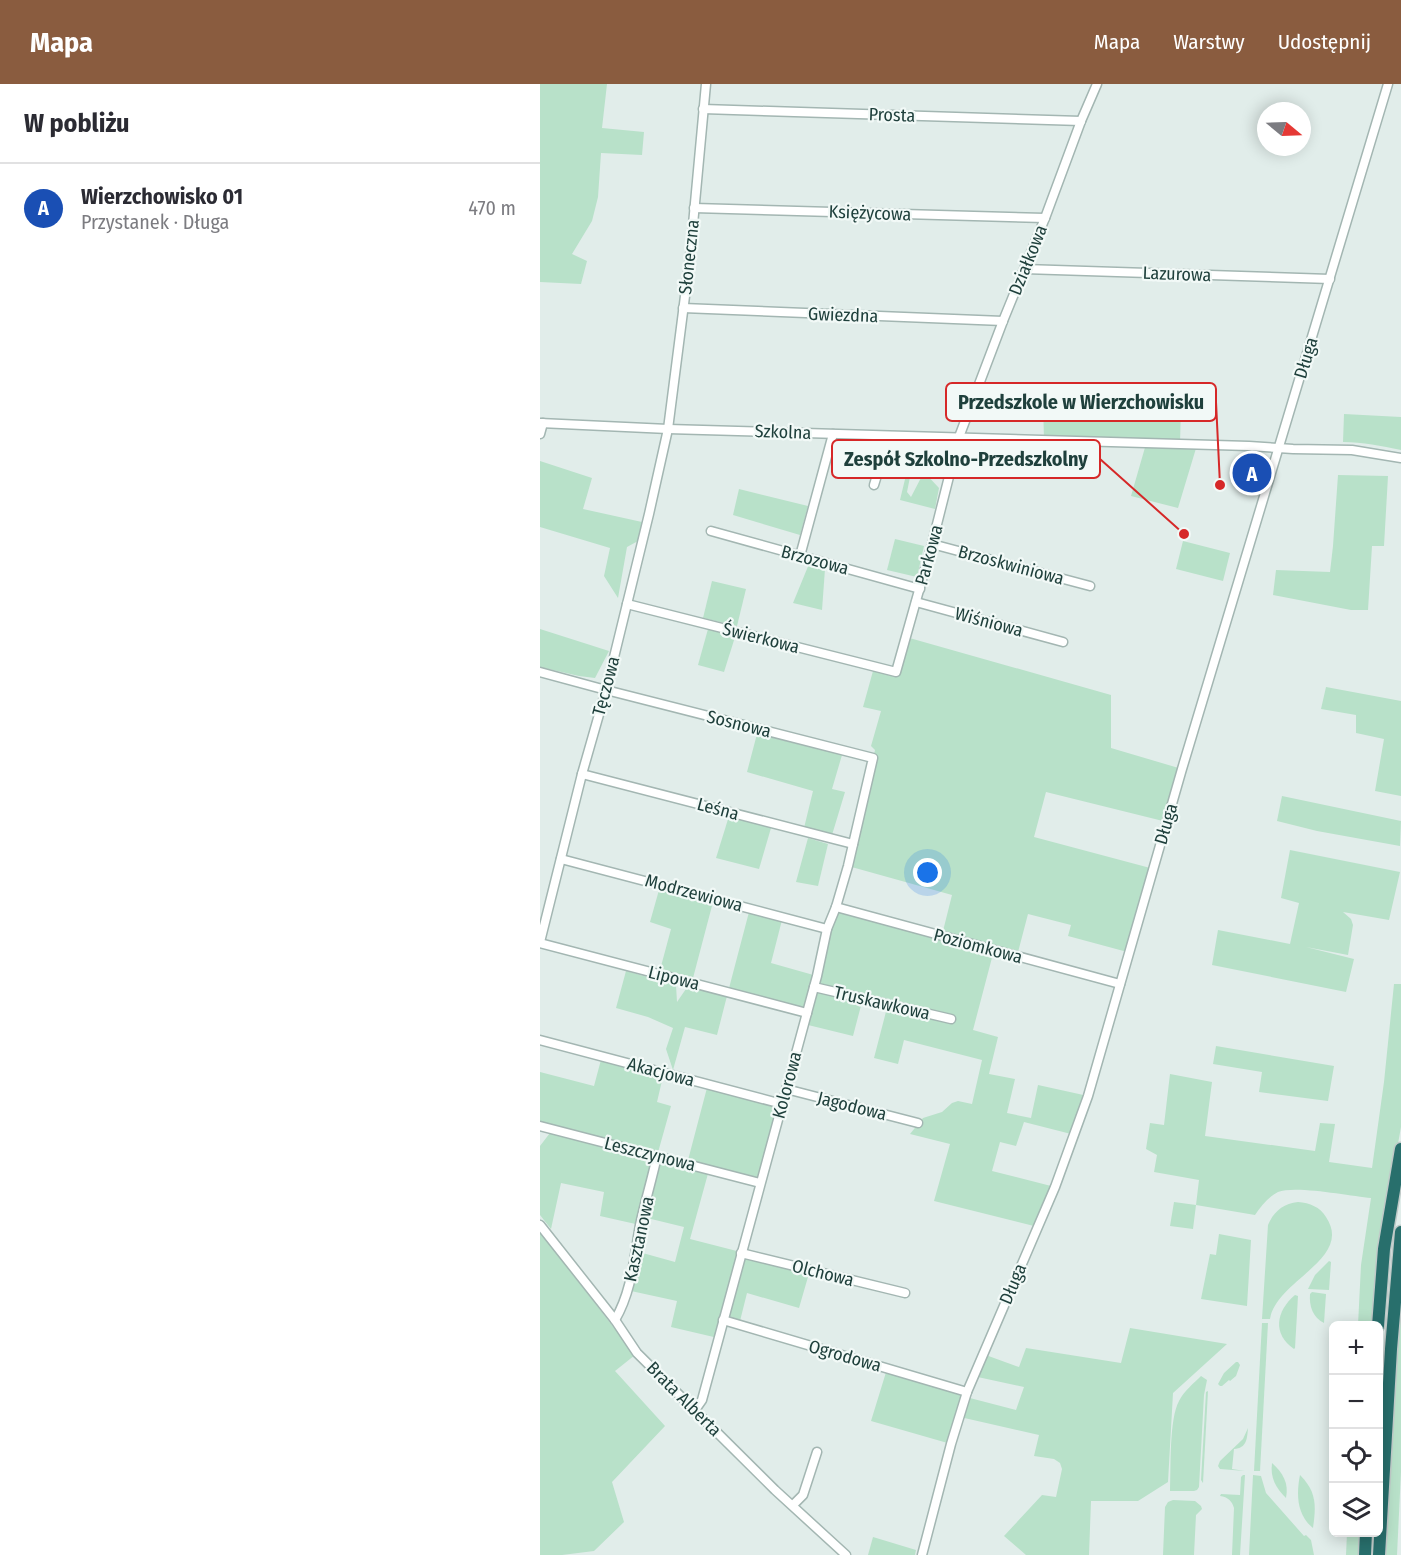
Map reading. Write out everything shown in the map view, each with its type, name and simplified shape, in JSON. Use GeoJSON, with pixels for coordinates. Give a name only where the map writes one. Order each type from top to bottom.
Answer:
{"type":"FeatureCollection","features":[{"type":"Feature","properties":{"kind":"highway"},"geometry":{"type":"LineString","coordinates":[[1378,1321],[1384,1250],[1401,1149]]}},
{"type":"Feature","properties":{"kind":"highway"},"geometry":{"type":"LineString","coordinates":[[1379,1555],[1401,1232]]}},
{"type":"Feature","properties":{"kind":"highway"},"geometry":{"type":"LineString","coordinates":[[1365,1555],[1366,1537]]}},
{"type":"Feature","properties":{"kind":"street","name":"Słoneczna"},"geometry":{"type":"LineString","coordinates":[[668,429],[684,308],[706,84]]}},
{"type":"Feature","properties":{"kind":"street","name":"Działkowa"},"geometry":{"type":"LineString","coordinates":[[959,437],[1097,84]]}},
{"type":"Feature","properties":{"kind":"street","name":"Długa"},"geometry":{"type":"LineString","coordinates":[[922,1555],[951,1443],[967,1392],[1063,1166],[1088,1096],[1179,780],[1388,84]]}},
{"type":"Feature","properties":{"kind":"street","name":"Prosta"},"geometry":{"type":"LineString","coordinates":[[703,109],[1081,120]]}},
{"type":"Feature","properties":{"kind":"street","name":"Księżycowa"},"geometry":{"type":"LineString","coordinates":[[694,208],[1045,218]]}},
{"type":"Feature","properties":{"kind":"street","name":"Lazurowa"},"geometry":{"type":"LineString","coordinates":[[1024,269],[1330,279]]}},
{"type":"Feature","properties":{"kind":"street","name":"Gwiezdna"},"geometry":{"type":"LineString","coordinates":[[684,308],[1003,321]]}},
{"type":"Feature","properties":{"kind":"street","name":"Szkolna"},"geometry":{"type":"LineString","coordinates":[[542,423],[1352,450],[1401,458]]}},
{"type":"Feature","properties":{"kind":"street"},"geometry":{"type":"LineString","coordinates":[[540,434],[542,423]]}},
{"type":"Feature","properties":{"kind":"street","name":"Tęczowa"},"geometry":{"type":"LineString","coordinates":[[540,942],[582,774],[606,690],[668,429]]}},
{"type":"Feature","properties":{"kind":"street"},"geometry":{"type":"LineString","coordinates":[[800,556],[833,434]]}},
{"type":"Feature","properties":{"kind":"street"},"geometry":{"type":"LineString","coordinates":[[874,485],[889,436]]}},
{"type":"Feature","properties":{"kind":"street","name":"Parkowa"},"geometry":{"type":"LineString","coordinates":[[896,672],[959,437]]}},
{"type":"Feature","properties":{"kind":"street","name":"Brzozowa"},"geometry":{"type":"LineString","coordinates":[[711,531],[920,588]]}},
{"type":"Feature","properties":{"kind":"street","name":"Brzoskwiniowa"},"geometry":{"type":"LineString","coordinates":[[932,544],[1090,586]]}},
{"type":"Feature","properties":{"kind":"street","name":"Wiśniowa"},"geometry":{"type":"LineString","coordinates":[[916,602],[1063,642]]}},
{"type":"Feature","properties":{"kind":"street","name":"Świerkowa"},"geometry":{"type":"LineString","coordinates":[[627,604],[896,672]]}},
{"type":"Feature","properties":{"kind":"street","name":"Sosnowa"},"geometry":{"type":"LineString","coordinates":[[540,672],[873,758]]}},
{"type":"Feature","properties":{"kind":"street","name":"Kolorowa"},"geometry":{"type":"LineString","coordinates":[[695,1410],[702,1400],[814,987],[827,929],[836,907],[853,844],[873,758]]}},
{"type":"Feature","properties":{"kind":"street","name":"Leśna"},"geometry":{"type":"LineString","coordinates":[[582,774],[853,844]]}},
{"type":"Feature","properties":{"kind":"street","name":"Modrzewiowa"},"geometry":{"type":"LineString","coordinates":[[561,859],[827,929]]}},
{"type":"Feature","properties":{"kind":"street"},"geometry":{"type":"LineString","coordinates":[[540,900],[550,902]]}},
{"type":"Feature","properties":{"kind":"street","name":"Poziomkowa"},"geometry":{"type":"LineString","coordinates":[[836,907],[1120,984]]}},
{"type":"Feature","properties":{"kind":"street","name":"Lipowa"},"geometry":{"type":"LineString","coordinates":[[540,942],[807,1013]]}},
{"type":"Feature","properties":{"kind":"street","name":"Truskawkowa"},"geometry":{"type":"LineString","coordinates":[[814,987],[951,1019]]}},
{"type":"Feature","properties":{"kind":"street","name":"Akacjowa"},"geometry":{"type":"LineString","coordinates":[[540,1040],[782,1104]]}},
{"type":"Feature","properties":{"kind":"street","name":"Jagodowa"},"geometry":{"type":"LineString","coordinates":[[786,1089],[918,1123]]}},
{"type":"Feature","properties":{"kind":"street","name":"Leszczynowa"},"geometry":{"type":"LineString","coordinates":[[540,1126],[760,1183]]}},
{"type":"Feature","properties":{"kind":"street","name":"Kasztanowa"},"geometry":{"type":"LineString","coordinates":[[615,1320],[628,1290],[640,1225],[657,1156]]}},
{"type":"Feature","properties":{"kind":"street","name":"Brata Alberta"},"geometry":{"type":"LineString","coordinates":[[540,1225],[638,1353],[775,1490],[846,1555]]}},
{"type":"Feature","properties":{"kind":"street","name":"Olchowa"},"geometry":{"type":"LineString","coordinates":[[741,1253],[904,1293]]}},
{"type":"Feature","properties":{"kind":"street","name":"Ogrodowa"},"geometry":{"type":"LineString","coordinates":[[723,1320],[967,1392]]}},
{"type":"Feature","properties":{"kind":"street"},"geometry":{"type":"LineString","coordinates":[[794,1505],[803,1495],[817,1452]]}},
{"type":"Feature","properties":{"kind":"green space"},"geometry":{"type":"Polygon","coordinates":[[[540,84],[607,84],[602,128],[644,132],[642,155],[601,153],[598,197],[592,221],[572,254],[587,261],[581,284],[540,282],[540,84]]]}},
{"type":"Feature","properties":{"kind":"green space"},"geometry":{"type":"Polygon","coordinates":[[[1043,402],[1181,404],[1180,444],[1197,445],[1178,508],[1131,496],[1146,444],[1044,440],[1043,402]]]}},
{"type":"Feature","properties":{"kind":"green space"},"geometry":{"type":"Polygon","coordinates":[[[1344,414],[1401,417],[1401,450],[1365,443],[1343,442],[1344,414]]]}},
{"type":"Feature","properties":{"kind":"green space"},"geometry":{"type":"Polygon","coordinates":[[[540,461],[592,478],[583,509],[642,522],[638,541],[627,547],[618,598],[604,576],[610,548],[540,527],[540,461]]]}},
{"type":"Feature","properties":{"kind":"green space"},"geometry":{"type":"Polygon","coordinates":[[[924,472],[939,488],[935,509],[900,500],[906,475],[910,477],[907,492],[911,497],[924,472]]]}},
{"type":"Feature","properties":{"kind":"green space"},"geometry":{"type":"Polygon","coordinates":[[[1338,475],[1388,476],[1384,546],[1372,546],[1368,610],[1351,610],[1273,595],[1276,570],[1330,572],[1338,475]]]}},
{"type":"Feature","properties":{"kind":"green space"},"geometry":{"type":"Polygon","coordinates":[[[739,489],[808,506],[800,535],[733,515],[739,489]]]}},
{"type":"Feature","properties":{"kind":"green space"},"geometry":{"type":"Polygon","coordinates":[[[895,539],[924,546],[917,577],[887,570],[895,539]]]}},
{"type":"Feature","properties":{"kind":"green space"},"geometry":{"type":"Polygon","coordinates":[[[1183,541],[1230,553],[1223,581],[1176,569],[1183,541]]]}},
{"type":"Feature","properties":{"kind":"green space"},"geometry":{"type":"Polygon","coordinates":[[[809,564],[825,569],[822,610],[793,603],[809,564]]]}},
{"type":"Feature","properties":{"kind":"green space"},"geometry":{"type":"Polygon","coordinates":[[[712,581],[746,589],[737,626],[703,618],[712,581]]]}},
{"type":"Feature","properties":{"kind":"green space"},"geometry":{"type":"Polygon","coordinates":[[[540,629],[609,651],[595,678],[540,667],[540,629]]]}},
{"type":"Feature","properties":{"kind":"green space"},"geometry":{"type":"Polygon","coordinates":[[[708,629],[735,637],[724,672],[698,665],[708,629]]]}},
{"type":"Feature","properties":{"kind":"green space"},"geometry":{"type":"Polygon","coordinates":[[[906,637],[1111,695],[1111,748],[1182,769],[1167,822],[1046,792],[1034,837],[1154,869],[1131,953],[1068,936],[1071,925],[1028,914],[1017,956],[994,950],[973,1030],[998,1037],[989,1074],[1015,1079],[1007,1113],[1031,1118],[1038,1085],[1088,1096],[1075,1135],[1024,1122],[1016,1146],[1000,1142],[992,1171],[1055,1187],[1038,1227],[934,1201],[950,1144],[910,1134],[923,1118],[942,1112],[952,1103],[958,1101],[972,1104],[982,1060],[904,1040],[898,1064],[874,1058],[888,1004],[863,998],[853,1036],[804,1024],[807,1013],[728,992],[749,912],[782,920],[771,963],[817,976],[836,907],[942,935],[952,895],[848,866],[875,750],[871,746],[881,711],[863,707],[873,671],[895,677],[906,637]]]}},
{"type":"Feature","properties":{"kind":"green space"},"geometry":{"type":"Polygon","coordinates":[[[1326,687],[1401,701],[1401,796],[1375,791],[1384,739],[1356,733],[1356,715],[1321,709],[1326,687]]]}},
{"type":"Feature","properties":{"kind":"green space"},"geometry":{"type":"Polygon","coordinates":[[[757,734],[842,755],[832,789],[845,792],[832,835],[804,828],[813,791],[747,772],[757,734]]]}},
{"type":"Feature","properties":{"kind":"green space"},"geometry":{"type":"Polygon","coordinates":[[[1282,796],[1401,821],[1400,846],[1317,831],[1277,821],[1282,796]]]}},
{"type":"Feature","properties":{"kind":"green space"},"geometry":{"type":"Polygon","coordinates":[[[729,816],[771,828],[759,869],[716,858],[729,816]]]}},
{"type":"Feature","properties":{"kind":"green space"},"geometry":{"type":"Polygon","coordinates":[[[808,838],[828,844],[818,886],[796,882],[808,838]]]}},
{"type":"Feature","properties":{"kind":"green space"},"geometry":{"type":"Polygon","coordinates":[[[1290,850],[1400,872],[1389,920],[1343,912],[1351,919],[1353,925],[1348,955],[1306,947],[1354,959],[1346,992],[1212,965],[1218,930],[1290,944],[1299,903],[1281,898],[1290,850]]]}},
{"type":"Feature","properties":{"kind":"green space"},"geometry":{"type":"Polygon","coordinates":[[[659,890],[713,902],[693,978],[660,970],[671,929],[650,922],[659,890]]]}},
{"type":"Feature","properties":{"kind":"green space"},"geometry":{"type":"Polygon","coordinates":[[[626,971],[676,985],[677,1002],[688,986],[727,996],[717,1035],[685,1027],[673,1070],[666,1049],[673,1028],[648,1017],[616,1008],[626,971]]]}},
{"type":"Feature","properties":{"kind":"green space"},"geometry":{"type":"Polygon","coordinates":[[[1394,984],[1401,984],[1401,1127],[1389,1194],[1375,1321],[1358,1321],[1361,1265],[1371,1198],[1309,1190],[1286,1190],[1271,1196],[1255,1215],[1196,1205],[1199,1180],[1154,1172],[1157,1155],[1146,1149],[1150,1123],[1164,1125],[1170,1074],[1212,1082],[1205,1136],[1315,1151],[1320,1123],[1335,1124],[1329,1162],[1372,1168],[1394,984]]]}},
{"type":"Feature","properties":{"kind":"green space"},"geometry":{"type":"Polygon","coordinates":[[[1216,1046],[1334,1066],[1328,1101],[1259,1092],[1262,1072],[1213,1064],[1216,1046]]]}},
{"type":"Feature","properties":{"kind":"green space"},"geometry":{"type":"Polygon","coordinates":[[[602,1056],[664,1072],[657,1102],[671,1106],[657,1156],[687,1164],[708,1084],[782,1104],[760,1183],[709,1170],[690,1239],[810,1270],[799,1308],[747,1293],[739,1325],[723,1321],[718,1338],[671,1327],[677,1301],[631,1291],[639,1252],[675,1262],[684,1227],[643,1217],[640,1225],[600,1216],[604,1192],[561,1183],[551,1229],[540,1215],[540,1146],[553,1129],[540,1126],[540,1072],[594,1086],[602,1056]]]}},
{"type":"Feature","properties":{"kind":"green space"},"geometry":{"type":"Polygon","coordinates":[[[1174,1202],[1196,1205],[1193,1229],[1170,1226],[1174,1202]]]}},
{"type":"Feature","properties":{"kind":"green space"},"geometry":{"type":"Polygon","coordinates":[[[1298,1202],[1314,1206],[1324,1214],[1332,1232],[1330,1245],[1311,1269],[1275,1305],[1270,1319],[1262,1319],[1268,1225],[1280,1209],[1298,1202]]]}},
{"type":"Feature","properties":{"kind":"green space"},"geometry":{"type":"Polygon","coordinates":[[[540,1232],[635,1355],[615,1371],[665,1426],[612,1482],[624,1522],[594,1551],[562,1555],[540,1555],[540,1232]]]}},
{"type":"Feature","properties":{"kind":"green space"},"geometry":{"type":"Polygon","coordinates":[[[1219,1234],[1251,1240],[1247,1306],[1201,1299],[1210,1254],[1216,1255],[1219,1234]]]}},
{"type":"Feature","properties":{"kind":"green space"},"geometry":{"type":"Polygon","coordinates":[[[1329,1261],[1331,1262],[1329,1290],[1308,1289],[1315,1275],[1329,1261]]]}},
{"type":"Feature","properties":{"kind":"green space"},"geometry":{"type":"Polygon","coordinates":[[[1401,1286],[1401,1472],[1397,1555],[1385,1555],[1387,1492],[1401,1286]]]}},
{"type":"Feature","properties":{"kind":"green space"},"geometry":{"type":"Polygon","coordinates":[[[1312,1292],[1326,1294],[1324,1323],[1312,1311],[1310,1294],[1312,1292]]]}},
{"type":"Feature","properties":{"kind":"green space"},"geometry":{"type":"Polygon","coordinates":[[[1295,1295],[1298,1296],[1294,1349],[1282,1336],[1279,1322],[1284,1308],[1295,1295]]]}},
{"type":"Feature","properties":{"kind":"green space"},"geometry":{"type":"Polygon","coordinates":[[[1262,1323],[1268,1323],[1260,1471],[1254,1471],[1262,1323]]]}},
{"type":"Feature","properties":{"kind":"green space"},"geometry":{"type":"Polygon","coordinates":[[[1130,1328],[1227,1344],[1173,1393],[1168,1482],[1138,1501],[1091,1501],[1089,1555],[1026,1555],[1004,1536],[1042,1495],[1056,1497],[1062,1469],[1060,1463],[1054,1459],[1034,1456],[1039,1435],[960,1417],[951,1444],[871,1421],[887,1369],[967,1392],[966,1397],[1016,1410],[1024,1387],[973,1376],[983,1354],[1019,1367],[1026,1348],[1121,1363],[1130,1328]]]}},
{"type":"Feature","properties":{"kind":"green space"},"geometry":{"type":"Polygon","coordinates":[[[1236,1362],[1240,1365],[1236,1376],[1220,1386],[1218,1384],[1224,1373],[1236,1362]]]}},
{"type":"Feature","properties":{"kind":"green space"},"geometry":{"type":"Polygon","coordinates":[[[1201,1376],[1207,1380],[1204,1395],[1199,1487],[1194,1491],[1170,1491],[1172,1432],[1176,1409],[1189,1387],[1201,1376]]]}},
{"type":"Feature","properties":{"kind":"green space"},"geometry":{"type":"Polygon","coordinates":[[[1208,1391],[1203,1483],[1201,1480],[1206,1392],[1208,1391]]]}},
{"type":"Feature","properties":{"kind":"green space"},"geometry":{"type":"Polygon","coordinates":[[[1248,1428],[1244,1445],[1234,1449],[1232,1469],[1245,1471],[1220,1469],[1218,1466],[1220,1461],[1243,1439],[1248,1428]]]}},
{"type":"Feature","properties":{"kind":"green space"},"geometry":{"type":"Polygon","coordinates":[[[1272,1463],[1284,1479],[1287,1488],[1286,1498],[1274,1482],[1272,1463]]]}},
{"type":"Feature","properties":{"kind":"green space"},"geometry":{"type":"Polygon","coordinates":[[[1243,1475],[1245,1475],[1240,1555],[1232,1555],[1234,1508],[1229,1500],[1220,1496],[1221,1494],[1240,1495],[1243,1475]]]}},
{"type":"Feature","properties":{"kind":"green space"},"geometry":{"type":"Polygon","coordinates":[[[1253,1475],[1261,1476],[1266,1493],[1304,1536],[1306,1535],[1311,1540],[1314,1555],[1249,1555],[1253,1475]]]}},
{"type":"Feature","properties":{"kind":"green space"},"geometry":{"type":"Polygon","coordinates":[[[1300,1475],[1310,1487],[1314,1500],[1313,1528],[1304,1517],[1299,1504],[1300,1475]]]}},
{"type":"Feature","properties":{"kind":"green space"},"geometry":{"type":"Polygon","coordinates":[[[1173,1500],[1195,1501],[1201,1506],[1202,1509],[1196,1515],[1194,1555],[1163,1555],[1165,1507],[1173,1500]]]}},
{"type":"Feature","properties":{"kind":"green space"},"geometry":{"type":"Polygon","coordinates":[[[873,1537],[916,1550],[915,1555],[868,1555],[873,1537]]]}},
{"type":"Feature","properties":{"kind":"green space"},"geometry":{"type":"Polygon","coordinates":[[[1347,1537],[1362,1537],[1361,1555],[1346,1555],[1347,1537]]]}},
{"type":"Feature","properties":{"kind":"place","name":"Wierzchowisko 01"},"geometry":{"type":"Point","coordinates":[1252,473]}},
{"type":"Feature","properties":{"kind":"place","name":"Przedszkole w Wierzchowisku"},"geometry":{"type":"Point","coordinates":[1220,485]}},
{"type":"Feature","properties":{"kind":"place","name":"Zespół Szkolno-Przedszkolny"},"geometry":{"type":"Point","coordinates":[1184,534]}}]}
